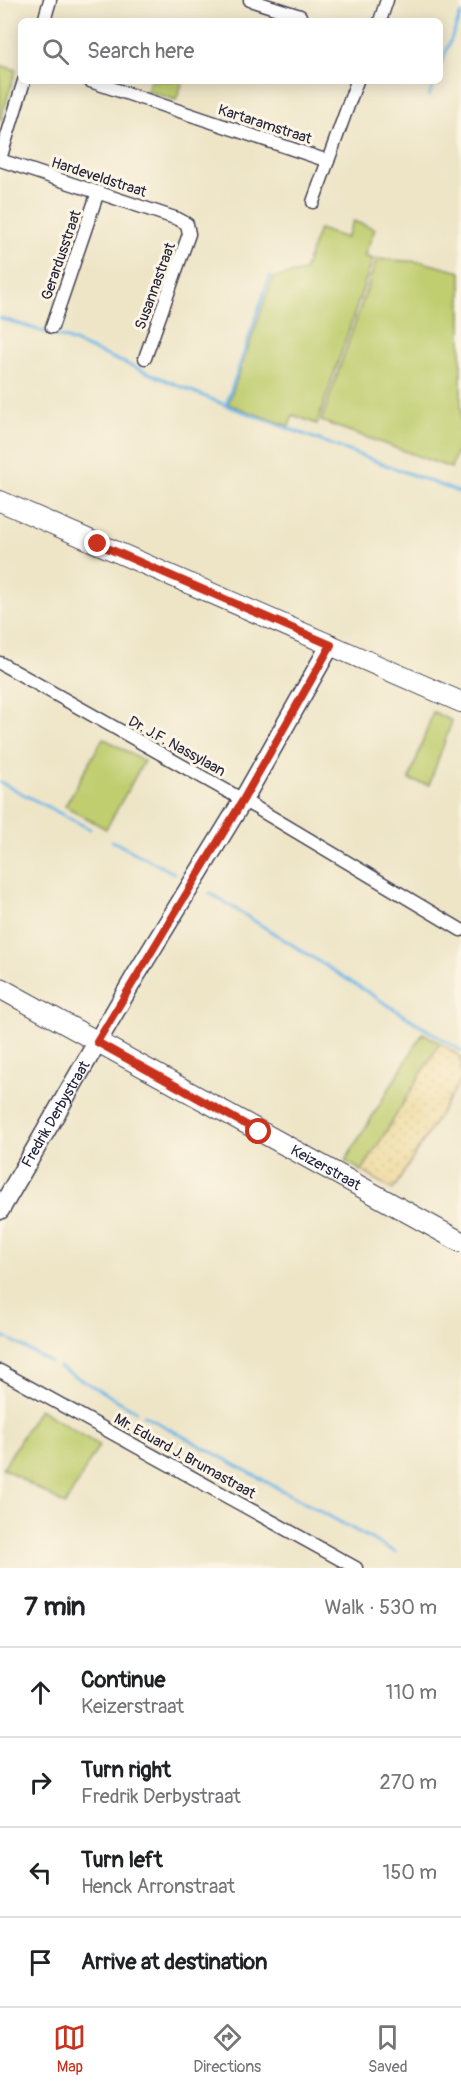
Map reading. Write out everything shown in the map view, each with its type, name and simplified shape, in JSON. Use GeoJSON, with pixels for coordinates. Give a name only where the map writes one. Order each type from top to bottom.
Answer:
{"type":"FeatureCollection","features":[{"type":"Feature","properties":{"kind":"main road"},"geometry":{"type":"LineString","coordinates":[[0,501],[461,702]]}},
{"type":"Feature","properties":{"kind":"main road","name":"Fredrik Derbystraat"},"geometry":{"type":"LineString","coordinates":[[0,1210],[97,1042],[243,800],[331,645]]}},
{"type":"Feature","properties":{"kind":"main road","name":"Keizerstraat"},"geometry":{"type":"LineString","coordinates":[[0,988],[461,1242]]}},
{"type":"Feature","properties":{"kind":"street"},"geometry":{"type":"LineString","coordinates":[[45,18],[50,0]]}},
{"type":"Feature","properties":{"kind":"street"},"geometry":{"type":"LineString","coordinates":[[250,0],[300,16]]}},
{"type":"Feature","properties":{"kind":"street"},"geometry":{"type":"LineString","coordinates":[[381,18],[387,0]]}},
{"type":"Feature","properties":{"kind":"street"},"geometry":{"type":"LineString","coordinates":[[0,159],[23,84]]}},
{"type":"Feature","properties":{"kind":"street","name":"Kartaramstraat"},"geometry":{"type":"LineString","coordinates":[[99,84],[328,160]]}},
{"type":"Feature","properties":{"kind":"street"},"geometry":{"type":"LineString","coordinates":[[313,202],[356,84]]}},
{"type":"Feature","properties":{"kind":"street","name":"Hardeveldstraat"},"geometry":{"type":"LineString","coordinates":[[0,159],[188,224]]}},
{"type":"Feature","properties":{"kind":"street","name":"Gerardusstraat"},"geometry":{"type":"LineString","coordinates":[[52,327],[98,192]]}},
{"type":"Feature","properties":{"kind":"street","name":"Susannastraat"},"geometry":{"type":"LineString","coordinates":[[145,358],[189,234],[188,224]]}},
{"type":"Feature","properties":{"kind":"street","name":"Dr. J.F. Nassylaan"},"geometry":{"type":"LineString","coordinates":[[0,663],[243,800],[461,930]]}},
{"type":"Feature","properties":{"kind":"street","name":"Mr. Eduard J. Brumastraat"},"geometry":{"type":"LineString","coordinates":[[0,1371],[356,1568]]}},
{"type":"Feature","properties":{"kind":"green space"},"geometry":{"type":"Polygon","coordinates":[[[0,65],[16,70],[0,122],[0,65]]]}},
{"type":"Feature","properties":{"kind":"green space"},"geometry":{"type":"Polygon","coordinates":[[[149,84],[182,84],[176,100],[147,91],[149,84]]]}},
{"type":"Feature","properties":{"kind":"green space"},"geometry":{"type":"Polygon","coordinates":[[[353,221],[375,229],[364,256],[373,259],[317,424],[293,415],[289,426],[228,404],[273,278],[304,271],[319,229],[346,238],[353,221]]]}},
{"type":"Feature","properties":{"kind":"green space"},"geometry":{"type":"Polygon","coordinates":[[[377,259],[422,262],[461,272],[461,439],[451,468],[321,421],[377,259]]]}},
{"type":"Feature","properties":{"kind":"green space"},"geometry":{"type":"Polygon","coordinates":[[[433,712],[452,721],[429,785],[409,780],[433,712]]]}},
{"type":"Feature","properties":{"kind":"green space"},"geometry":{"type":"Polygon","coordinates":[[[103,738],[144,761],[106,829],[65,806],[103,738]]]}},
{"type":"Feature","properties":{"kind":"green space"},"geometry":{"type":"Polygon","coordinates":[[[423,1033],[440,1043],[362,1171],[345,1161],[423,1033]]]}},
{"type":"Feature","properties":{"kind":"green space"},"geometry":{"type":"Polygon","coordinates":[[[39,1409],[99,1445],[65,1505],[3,1468],[39,1409]]]}},
{"type":"Feature","properties":{"kind":"sand"},"geometry":{"type":"Polygon","coordinates":[[[440,1043],[461,1057],[461,1080],[393,1190],[362,1171],[440,1043]]]}},
{"type":"Feature","properties":{"kind":"waterway"},"geometry":{"type":"LineString","coordinates":[[443,59],[461,14]]}},
{"type":"Feature","properties":{"kind":"waterway"},"geometry":{"type":"LineString","coordinates":[[429,96],[434,84]]}},
{"type":"Feature","properties":{"kind":"waterway"},"geometry":{"type":"LineString","coordinates":[[226,405],[270,276]]}},
{"type":"Feature","properties":{"kind":"waterway"},"geometry":{"type":"LineString","coordinates":[[0,318],[67,339],[225,405],[461,493]]}},
{"type":"Feature","properties":{"kind":"waterway"},"geometry":{"type":"LineString","coordinates":[[0,782],[90,829]]}},
{"type":"Feature","properties":{"kind":"waterway"},"geometry":{"type":"LineString","coordinates":[[112,841],[174,873]]}},
{"type":"Feature","properties":{"kind":"waterway"},"geometry":{"type":"LineString","coordinates":[[210,893],[461,1051]]}},
{"type":"Feature","properties":{"kind":"waterway"},"geometry":{"type":"LineString","coordinates":[[0,1334],[50,1362]]}},
{"type":"Feature","properties":{"kind":"waterway"},"geometry":{"type":"LineString","coordinates":[[59,1367],[136,1411]]}},
{"type":"Feature","properties":{"kind":"waterway"},"geometry":{"type":"LineString","coordinates":[[144,1415],[395,1552]]}},
{"type":"Feature","properties":{"kind":"route"},"geometry":{"type":"LineString","coordinates":[[98,544],[331,645],[243,800],[97,1042],[259,1132]]}}]}
